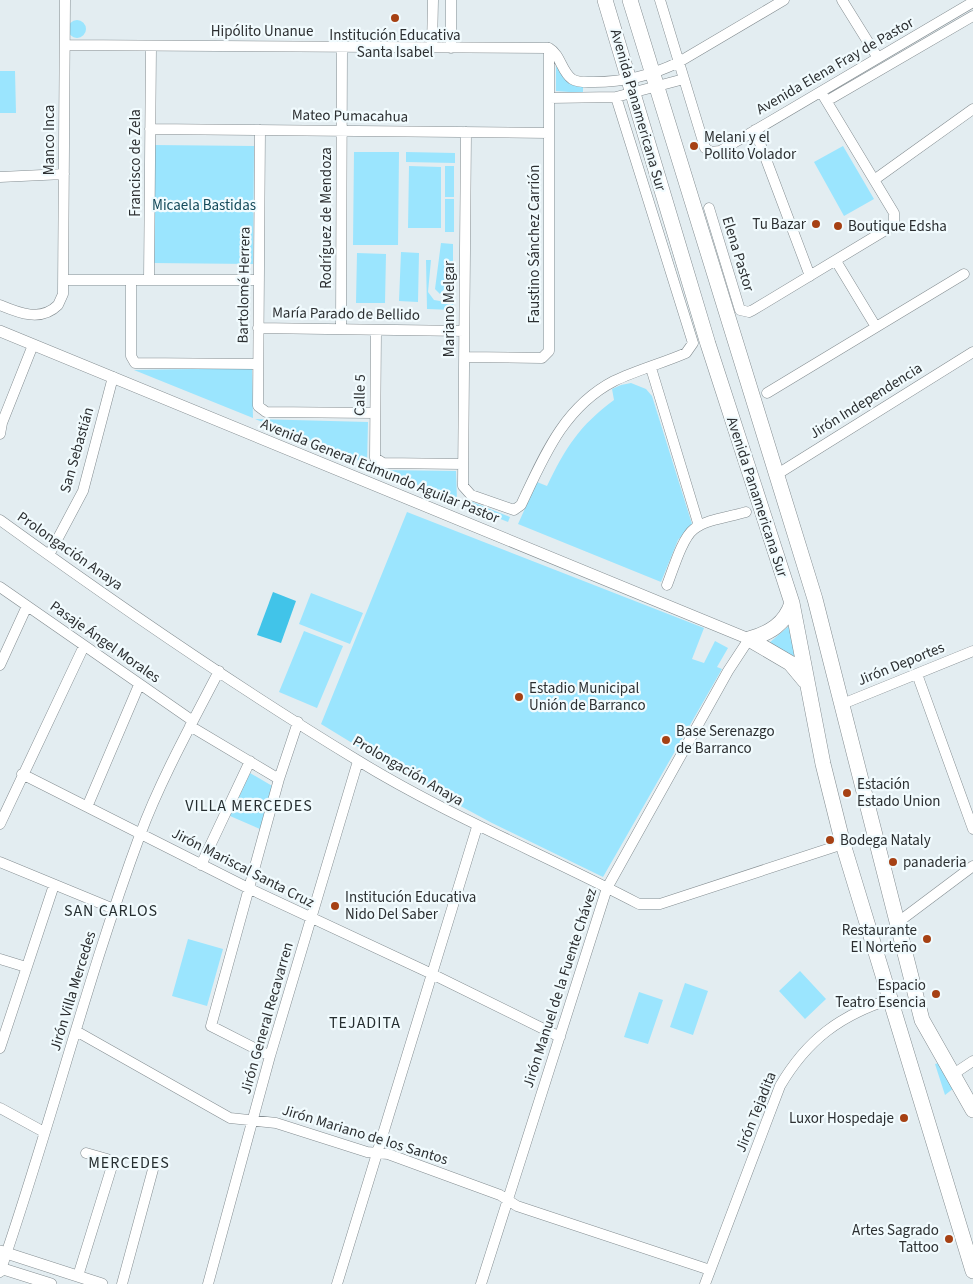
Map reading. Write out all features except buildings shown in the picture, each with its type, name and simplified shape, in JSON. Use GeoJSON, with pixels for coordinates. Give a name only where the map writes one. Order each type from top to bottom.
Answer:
{"type":"FeatureCollection","features":[{"type":"Feature","properties":{"kind":"main road","name":"Avenida Panamericana Sur"},"geometry":{"type":"LineString","coordinates":[[605,0],[711,353],[792,603],[797,661],[808,684],[823,764],[843,844],[973,1271]]}},
{"type":"Feature","properties":{"kind":"main road","name":"Avenida Panamericana Sur"},"geometry":{"type":"LineString","coordinates":[[630,0],[815,599],[840,705],[922,1020],[973,1110]]}},
{"type":"Feature","properties":{"kind":"main road"},"geometry":{"type":"LineString","coordinates":[[749,639],[765,633],[778,625],[786,617],[792,603]]}},
{"type":"Feature","properties":{"kind":"main road"},"geometry":{"type":"LineString","coordinates":[[749,639],[797,661],[811,655],[824,637]]}},
{"type":"Feature","properties":{"kind":"street","name":"Manco Inca"},"geometry":{"type":"LineString","coordinates":[[0,305],[25,314],[48,312],[58,305],[61,300],[63,280],[65,0]]}},
{"type":"Feature","properties":{"kind":"street"},"geometry":{"type":"LineString","coordinates":[[432,48],[433,0]]}},
{"type":"Feature","properties":{"kind":"street"},"geometry":{"type":"LineString","coordinates":[[451,0],[451,48]]}},
{"type":"Feature","properties":{"kind":"street"},"geometry":{"type":"LineString","coordinates":[[549,98],[616,96],[630,87],[654,81],[684,79],[660,0]]}},
{"type":"Feature","properties":{"kind":"street"},"geometry":{"type":"LineString","coordinates":[[654,81],[679,62],[784,0]]}},
{"type":"Feature","properties":{"kind":"street"},"geometry":{"type":"LineString","coordinates":[[842,0],[878,58]]}},
{"type":"Feature","properties":{"kind":"street","name":"Avenida Elena Fray de Pastor"},"geometry":{"type":"LineString","coordinates":[[684,79],[705,148],[711,152],[720,151],[971,2]]}},
{"type":"Feature","properties":{"kind":"street"},"geometry":{"type":"LineString","coordinates":[[832,98],[973,16]]}},
{"type":"Feature","properties":{"kind":"street","name":"Hipólito Unanue"},"geometry":{"type":"LineString","coordinates":[[65,45],[549,48]]}},
{"type":"Feature","properties":{"kind":"street","name":"Francisco de Zela"},"geometry":{"type":"LineString","coordinates":[[149,280],[150,46]]}},
{"type":"Feature","properties":{"kind":"street","name":"Rodríguez de Mendoza"},"geometry":{"type":"LineString","coordinates":[[340,329],[342,47]]}},
{"type":"Feature","properties":{"kind":"street"},"geometry":{"type":"LineString","coordinates":[[549,48],[557,56],[567,74],[575,81],[630,87]]}},
{"type":"Feature","properties":{"kind":"street","name":"Faustino Sánchez Carrión"},"geometry":{"type":"LineString","coordinates":[[464,357],[542,358],[549,351],[549,48]]}},
{"type":"Feature","properties":{"kind":"street"},"geometry":{"type":"LineString","coordinates":[[755,130],[810,276],[890,228],[895,222],[894,213],[821,92]]}},
{"type":"Feature","properties":{"kind":"street"},"geometry":{"type":"LineString","coordinates":[[616,96],[693,343],[686,353],[651,368],[699,526]]}},
{"type":"Feature","properties":{"kind":"street"},"geometry":{"type":"LineString","coordinates":[[874,180],[973,109]]}},
{"type":"Feature","properties":{"kind":"street","name":"Mateo Pumacahua"},"geometry":{"type":"LineString","coordinates":[[150,129],[549,133]]}},
{"type":"Feature","properties":{"kind":"street","name":"Bartolomé Herrera"},"geometry":{"type":"LineString","coordinates":[[260,130],[258,328],[260,409],[266,412],[375,413]]}},
{"type":"Feature","properties":{"kind":"street","name":"Mariano Melgar"},"geometry":{"type":"LineString","coordinates":[[466,132],[463,486],[471,495],[510,509],[517,509],[555,436],[572,412],[612,383],[651,368]]}},
{"type":"Feature","properties":{"kind":"street"},"geometry":{"type":"LineString","coordinates":[[0,177],[64,174]]}},
{"type":"Feature","properties":{"kind":"street","name":"Elena Pastor"},"geometry":{"type":"LineString","coordinates":[[709,208],[740,310],[749,312],[810,276]]}},
{"type":"Feature","properties":{"kind":"street"},"geometry":{"type":"LineString","coordinates":[[836,261],[876,327]]}},
{"type":"Feature","properties":{"kind":"street"},"geometry":{"type":"LineString","coordinates":[[767,393],[964,274]]}},
{"type":"Feature","properties":{"kind":"street"},"geometry":{"type":"LineString","coordinates":[[63,280],[259,280]]}},
{"type":"Feature","properties":{"kind":"street"},"geometry":{"type":"LineString","coordinates":[[131,280],[133,361],[137,363],[258,364]]}},
{"type":"Feature","properties":{"kind":"street","name":"María Parado de Bellido"},"geometry":{"type":"LineString","coordinates":[[258,328],[464,331]]}},
{"type":"Feature","properties":{"kind":"street","name":"Calle 5"},"geometry":{"type":"LineString","coordinates":[[376,330],[374,452],[377,460],[383,463],[463,464]]}},
{"type":"Feature","properties":{"kind":"street","name":"Avenida General Edmundo Aguilar Pastor"},"geometry":{"type":"LineString","coordinates":[[0,331],[749,639]]}},
{"type":"Feature","properties":{"kind":"street"},"geometry":{"type":"LineString","coordinates":[[0,434],[2,423],[33,345]]}},
{"type":"Feature","properties":{"kind":"street","name":"Jirón Independencia"},"geometry":{"type":"LineString","coordinates":[[776,475],[973,352]]}},
{"type":"Feature","properties":{"kind":"street","name":"San Sebastián"},"geometry":{"type":"LineString","coordinates":[[49,555],[82,491],[113,378]]}},
{"type":"Feature","properties":{"kind":"street"},"geometry":{"type":"LineString","coordinates":[[667,585],[688,536],[699,526],[746,512]]}},
{"type":"Feature","properties":{"kind":"street","name":"Prolongación Anaya"},"geometry":{"type":"LineString","coordinates":[[0,520],[219,671],[358,761],[476,826],[640,904],[660,904],[843,844]]}},
{"type":"Feature","properties":{"kind":"street","name":"Pasaje Ángel Morales"},"geometry":{"type":"LineString","coordinates":[[0,587],[192,723],[279,779]]}},
{"type":"Feature","properties":{"kind":"street"},"geometry":{"type":"LineString","coordinates":[[0,665],[27,606]]}},
{"type":"Feature","properties":{"kind":"street","name":"Jirón Manuel de la Fuente Chávez"},"geometry":{"type":"LineString","coordinates":[[481,1284],[607,888],[728,671],[749,639]]}},
{"type":"Feature","properties":{"kind":"street"},"geometry":{"type":"LineString","coordinates":[[0,824],[84,646]]}},
{"type":"Feature","properties":{"kind":"street","name":"Jirón Deportes"},"geometry":{"type":"LineString","coordinates":[[840,705],[973,651]]}},
{"type":"Feature","properties":{"kind":"street","name":"Jirón Villa Mercedes"},"geometry":{"type":"LineString","coordinates":[[0,1269],[3,1252],[44,1132],[114,909],[141,833],[192,723],[219,671]]}},
{"type":"Feature","properties":{"kind":"street"},"geometry":{"type":"LineString","coordinates":[[917,674],[973,828]]}},
{"type":"Feature","properties":{"kind":"street"},"geometry":{"type":"LineString","coordinates":[[87,807],[139,685]]}},
{"type":"Feature","properties":{"kind":"street"},"geometry":{"type":"LineString","coordinates":[[270,1056],[211,1026],[279,779],[298,722]]}},
{"type":"Feature","properties":{"kind":"street"},"geometry":{"type":"LineString","coordinates":[[201,865],[250,761]]}},
{"type":"Feature","properties":{"kind":"street","name":"Jirón General Recavarren"},"geometry":{"type":"LineString","coordinates":[[208,1284],[270,1056],[358,761]]}},
{"type":"Feature","properties":{"kind":"street","name":"Jirón Mariscal Santa Cruz"},"geometry":{"type":"LineString","coordinates":[[22,774],[311,919],[432,974],[560,1037]]}},
{"type":"Feature","properties":{"kind":"street"},"geometry":{"type":"LineString","coordinates":[[337,1284],[476,826]]}},
{"type":"Feature","properties":{"kind":"street"},"geometry":{"type":"LineString","coordinates":[[0,862],[114,909]]}},
{"type":"Feature","properties":{"kind":"street"},"geometry":{"type":"LineString","coordinates":[[897,924],[973,866]]}},
{"type":"Feature","properties":{"kind":"street"},"geometry":{"type":"LineString","coordinates":[[0,1048],[2,1032],[54,885]]}},
{"type":"Feature","properties":{"kind":"street"},"geometry":{"type":"LineString","coordinates":[[0,959],[26,967]]}},
{"type":"Feature","properties":{"kind":"street","name":"Jirón Tejadita"},"geometry":{"type":"LineString","coordinates":[[705,1284],[780,1086],[795,1060],[814,1040],[841,1021],[871,1005],[891,999]]}},
{"type":"Feature","properties":{"kind":"street","name":"Jirón Mariano de los Santos"},"geometry":{"type":"LineString","coordinates":[[76,1032],[230,1118],[276,1122],[367,1152],[388,1154],[500,1195],[517,1206],[710,1270]]}},
{"type":"Feature","properties":{"kind":"street"},"geometry":{"type":"LineString","coordinates":[[952,1075],[973,1061]]}},
{"type":"Feature","properties":{"kind":"street"},"geometry":{"type":"LineString","coordinates":[[0,1108],[44,1132]]}},
{"type":"Feature","properties":{"kind":"street"},"geometry":{"type":"LineString","coordinates":[[78,1276],[112,1166],[106,1159],[86,1154]]}},
{"type":"Feature","properties":{"kind":"street"},"geometry":{"type":"LineString","coordinates":[[122,1284],[155,1162]]}},
{"type":"Feature","properties":{"kind":"street"},"geometry":{"type":"LineString","coordinates":[[3,1252],[102,1284]]}},
{"type":"Feature","properties":{"kind":"street"},"geometry":{"type":"LineString","coordinates":[[0,1269],[51,1284]]}},
{"type":"Feature","properties":{"kind":"green space"},"geometry":{"type":"Polygon","coordinates":[[[77,20],[83,23],[86,29],[83,35],[77,38],[71,35],[68,29],[71,23],[77,20]]]}},
{"type":"Feature","properties":{"kind":"green space"},"geometry":{"type":"Polygon","coordinates":[[[556,66],[570,84],[583,87],[583,93],[556,91],[556,66]]]}},
{"type":"Feature","properties":{"kind":"green space"},"geometry":{"type":"Polygon","coordinates":[[[0,71],[15,71],[16,113],[0,113],[0,71]]]}},
{"type":"Feature","properties":{"kind":"green space","name":"Micaela Bastidas"},"geometry":{"type":"Polygon","coordinates":[[[154,145],[254,146],[253,264],[153,263],[154,145]]]}},
{"type":"Feature","properties":{"kind":"green space"},"geometry":{"type":"Polygon","coordinates":[[[843,146],[874,199],[844,216],[814,162],[843,146]]]}},
{"type":"Feature","properties":{"kind":"green space"},"geometry":{"type":"Polygon","coordinates":[[[354,152],[399,152],[398,245],[353,245],[354,152]]]}},
{"type":"Feature","properties":{"kind":"green space"},"geometry":{"type":"Polygon","coordinates":[[[406,152],[455,153],[455,163],[406,162],[406,152]]]}},
{"type":"Feature","properties":{"kind":"green space"},"geometry":{"type":"Polygon","coordinates":[[[409,166],[441,167],[441,228],[408,228],[409,166]]]}},
{"type":"Feature","properties":{"kind":"green space"},"geometry":{"type":"Polygon","coordinates":[[[445,166],[454,166],[454,197],[445,197],[445,166]]]}},
{"type":"Feature","properties":{"kind":"green space"},"geometry":{"type":"Polygon","coordinates":[[[445,199],[454,199],[454,232],[445,232],[445,199]]]}},
{"type":"Feature","properties":{"kind":"green space"},"geometry":{"type":"Polygon","coordinates":[[[441,243],[453,244],[453,261],[445,265],[445,288],[440,294],[435,289],[441,243]]]}},
{"type":"Feature","properties":{"kind":"green space"},"geometry":{"type":"Polygon","coordinates":[[[401,252],[419,253],[418,302],[399,301],[401,252]]]}},
{"type":"Feature","properties":{"kind":"green space"},"geometry":{"type":"Polygon","coordinates":[[[357,253],[386,254],[385,303],[356,303],[357,253]]]}},
{"type":"Feature","properties":{"kind":"green space"},"geometry":{"type":"Polygon","coordinates":[[[426,260],[431,260],[428,292],[434,300],[440,301],[449,296],[454,275],[453,310],[427,309],[426,260]]]}},
{"type":"Feature","properties":{"kind":"green space"},"geometry":{"type":"Polygon","coordinates":[[[252,368],[253,418],[134,370],[252,368]]]}},
{"type":"Feature","properties":{"kind":"green space"},"geometry":{"type":"Polygon","coordinates":[[[631,383],[646,389],[652,396],[692,524],[678,540],[661,582],[518,524],[537,482],[547,486],[574,438],[591,419],[614,400],[612,389],[631,383]]]}},
{"type":"Feature","properties":{"kind":"green space"},"geometry":{"type":"Polygon","coordinates":[[[255,419],[368,422],[367,464],[255,419]]]}},
{"type":"Feature","properties":{"kind":"green space"},"geometry":{"type":"Polygon","coordinates":[[[379,470],[456,471],[457,500],[379,470]]]}},
{"type":"Feature","properties":{"kind":"green space"},"geometry":{"type":"Polygon","coordinates":[[[470,501],[510,517],[508,522],[468,506],[470,501]]]}},
{"type":"Feature","properties":{"kind":"green space","name":"Estadio Municipal Unión de Barranco"},"geometry":{"type":"Polygon","coordinates":[[[407,512],[704,628],[692,659],[704,663],[715,641],[728,648],[717,667],[722,669],[603,877],[492,823],[416,782],[321,724],[407,512]]]}},
{"type":"Feature","properties":{"kind":"green space"},"geometry":{"type":"Polygon","coordinates":[[[311,593],[363,613],[350,644],[299,624],[311,593]]]}},
{"type":"Feature","properties":{"kind":"green space"},"geometry":{"type":"Polygon","coordinates":[[[789,626],[795,658],[769,643],[789,626]]]}},
{"type":"Feature","properties":{"kind":"green space"},"geometry":{"type":"Polygon","coordinates":[[[304,631],[343,646],[317,708],[279,692],[304,631]]]}},
{"type":"Feature","properties":{"kind":"green space"},"geometry":{"type":"Polygon","coordinates":[[[250,773],[274,787],[260,829],[230,816],[250,773]]]}},
{"type":"Feature","properties":{"kind":"green space"},"geometry":{"type":"Polygon","coordinates":[[[188,939],[223,949],[207,1006],[172,996],[188,939]]]}},
{"type":"Feature","properties":{"kind":"green space"},"geometry":{"type":"Polygon","coordinates":[[[800,971],[826,999],[805,1019],[779,991],[800,971]]]}},
{"type":"Feature","properties":{"kind":"green space"},"geometry":{"type":"Polygon","coordinates":[[[685,983],[708,991],[693,1035],[670,1027],[685,983]]]}},
{"type":"Feature","properties":{"kind":"green space"},"geometry":{"type":"Polygon","coordinates":[[[639,992],[663,1000],[648,1044],[624,1037],[639,992]]]}},
{"type":"Feature","properties":{"kind":"green space"},"geometry":{"type":"Polygon","coordinates":[[[939,1063],[954,1088],[945,1095],[935,1064],[939,1063]]]}},
{"type":"Feature","properties":{"kind":"shaded area"},"geometry":{"type":"Polygon","coordinates":[[[273,592],[296,601],[281,643],[257,635],[273,592]]]}},
{"type":"Feature","properties":{"kind":"place","name":"Institución Educativa Santa Isabel"},"geometry":{"type":"Point","coordinates":[395,18]}},
{"type":"Feature","properties":{"kind":"place","name":"Melani y el Pollito Volador"},"geometry":{"type":"Point","coordinates":[694,146]}},
{"type":"Feature","properties":{"kind":"place","name":"Tu Bazar"},"geometry":{"type":"Point","coordinates":[816,224]}},
{"type":"Feature","properties":{"kind":"place","name":"Boutique Edsha"},"geometry":{"type":"Point","coordinates":[838,226]}},
{"type":"Feature","properties":{"kind":"place","name":"Estadio Municipal Unión de Barranco"},"geometry":{"type":"Point","coordinates":[519,697]}},
{"type":"Feature","properties":{"kind":"place","name":"Base Serenazgo de Barranco"},"geometry":{"type":"Point","coordinates":[666,740]}},
{"type":"Feature","properties":{"kind":"place","name":"Estación Estado Union"},"geometry":{"type":"Point","coordinates":[847,793]}},
{"type":"Feature","properties":{"kind":"place","name":"Bodega Nataly"},"geometry":{"type":"Point","coordinates":[830,840]}},
{"type":"Feature","properties":{"kind":"place","name":"panaderia"},"geometry":{"type":"Point","coordinates":[893,862]}},
{"type":"Feature","properties":{"kind":"place","name":"Institución Educativa Nido Del Saber"},"geometry":{"type":"Point","coordinates":[335,906]}},
{"type":"Feature","properties":{"kind":"place","name":"Restaurante El Norteño"},"geometry":{"type":"Point","coordinates":[927,939]}},
{"type":"Feature","properties":{"kind":"place","name":"Espacio Teatro Esencia"},"geometry":{"type":"Point","coordinates":[936,994]}},
{"type":"Feature","properties":{"kind":"place","name":"Luxor Hospedaje"},"geometry":{"type":"Point","coordinates":[904,1118]}},
{"type":"Feature","properties":{"kind":"place","name":"Artes Sagrado Tattoo"},"geometry":{"type":"Point","coordinates":[949,1239]}},
{"type":"Feature","properties":{"kind":"district","name":"VILLA MERCEDES"},"geometry":{"type":"Point","coordinates":[249,806]}},
{"type":"Feature","properties":{"kind":"district","name":"SAN CARLOS"},"geometry":{"type":"Point","coordinates":[111,911]}},
{"type":"Feature","properties":{"kind":"district","name":"TEJADITA"},"geometry":{"type":"Point","coordinates":[365,1023]}},
{"type":"Feature","properties":{"kind":"district","name":"MERCEDES"},"geometry":{"type":"Point","coordinates":[129,1163]}}]}
